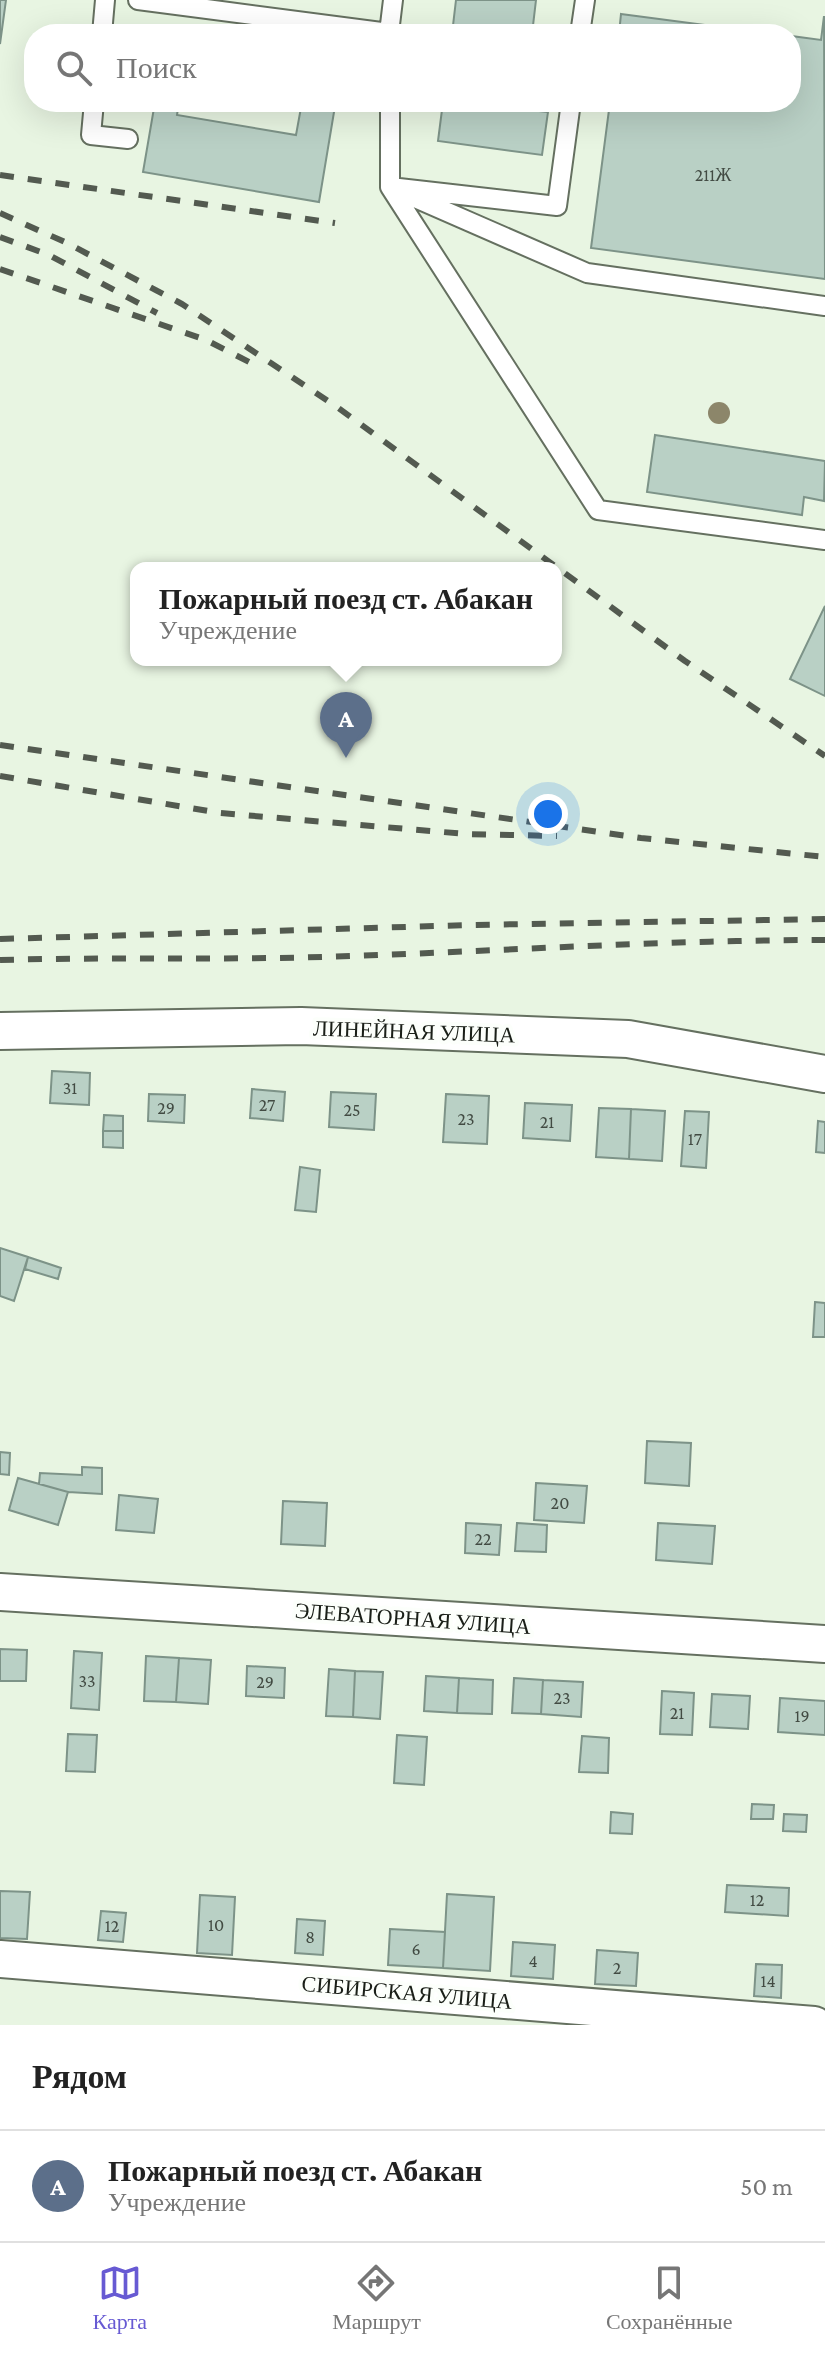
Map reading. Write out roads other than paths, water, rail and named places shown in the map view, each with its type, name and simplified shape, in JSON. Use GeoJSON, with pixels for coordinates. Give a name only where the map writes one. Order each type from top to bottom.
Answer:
{"type":"FeatureCollection","features":[{"type":"Feature","properties":{"kind":"street","name":"ЛИНЕЙНАЯ УЛИЦА"},"geometry":{"type":"LineString","coordinates":[[0,1031],[301,1026],[628,1039],[825,1074]]}},
{"type":"Feature","properties":{"kind":"street","name":"ЭЛЕВАТОРНАЯ УЛИЦА"},"geometry":{"type":"LineString","coordinates":[[0,1592],[825,1644]]}},
{"type":"Feature","properties":{"kind":"street","name":"СИБИРСКАЯ УЛИЦА"},"geometry":{"type":"LineString","coordinates":[[0,1959],[814,2025]]}},
{"type":"Feature","properties":{"kind":"lane"},"geometry":{"type":"LineString","coordinates":[[103,24],[105,0]]}},
{"type":"Feature","properties":{"kind":"lane"},"geometry":{"type":"LineString","coordinates":[[138,0],[315,24]]}},
{"type":"Feature","properties":{"kind":"lane"},"geometry":{"type":"LineString","coordinates":[[390,24],[393,0]]}},
{"type":"Feature","properties":{"kind":"lane"},"geometry":{"type":"LineString","coordinates":[[581,24],[585,0]]}},
{"type":"Feature","properties":{"kind":"lane"},"geometry":{"type":"LineString","coordinates":[[93,112],[91,135],[128,139]]}},
{"type":"Feature","properties":{"kind":"lane"},"geometry":{"type":"LineString","coordinates":[[390,112],[390,187],[598,510],[825,540]]}},
{"type":"Feature","properties":{"kind":"lane"},"geometry":{"type":"LineString","coordinates":[[390,187],[557,206],[570,112]]}},
{"type":"Feature","properties":{"kind":"lane"},"geometry":{"type":"LineString","coordinates":[[390,187],[587,273],[825,306]]}},
{"type":"Feature","properties":{"kind":"railway"},"geometry":{"type":"LineString","coordinates":[[0,175],[335,223]]}},
{"type":"Feature","properties":{"kind":"railway"},"geometry":{"type":"LineString","coordinates":[[0,213],[67,243],[182,304],[337,407],[549,562]]}},
{"type":"Feature","properties":{"kind":"railway"},"geometry":{"type":"LineString","coordinates":[[0,237],[49,255],[157,313]]}},
{"type":"Feature","properties":{"kind":"railway"},"geometry":{"type":"LineString","coordinates":[[0,269],[206,340],[259,367]]}},
{"type":"Feature","properties":{"kind":"railway"},"geometry":{"type":"LineString","coordinates":[[562,571],[685,661],[825,756]]}},
{"type":"Feature","properties":{"kind":"railway"},"geometry":{"type":"LineString","coordinates":[[0,745],[641,838],[825,857]]}},
{"type":"Feature","properties":{"kind":"railway"},"geometry":{"type":"LineString","coordinates":[[0,776],[220,813],[466,834],[557,836]]}},
{"type":"Feature","properties":{"kind":"railway"},"geometry":{"type":"LineString","coordinates":[[0,939],[470,925],[825,919]]}},
{"type":"Feature","properties":{"kind":"railway"},"geometry":{"type":"LineString","coordinates":[[0,960],[322,957],[825,940]]}},
{"type":"Feature","properties":{"kind":"place","name":"Пожарный поезд ст. Абакан"},"geometry":{"type":"Point","coordinates":[346,758]}}]}
